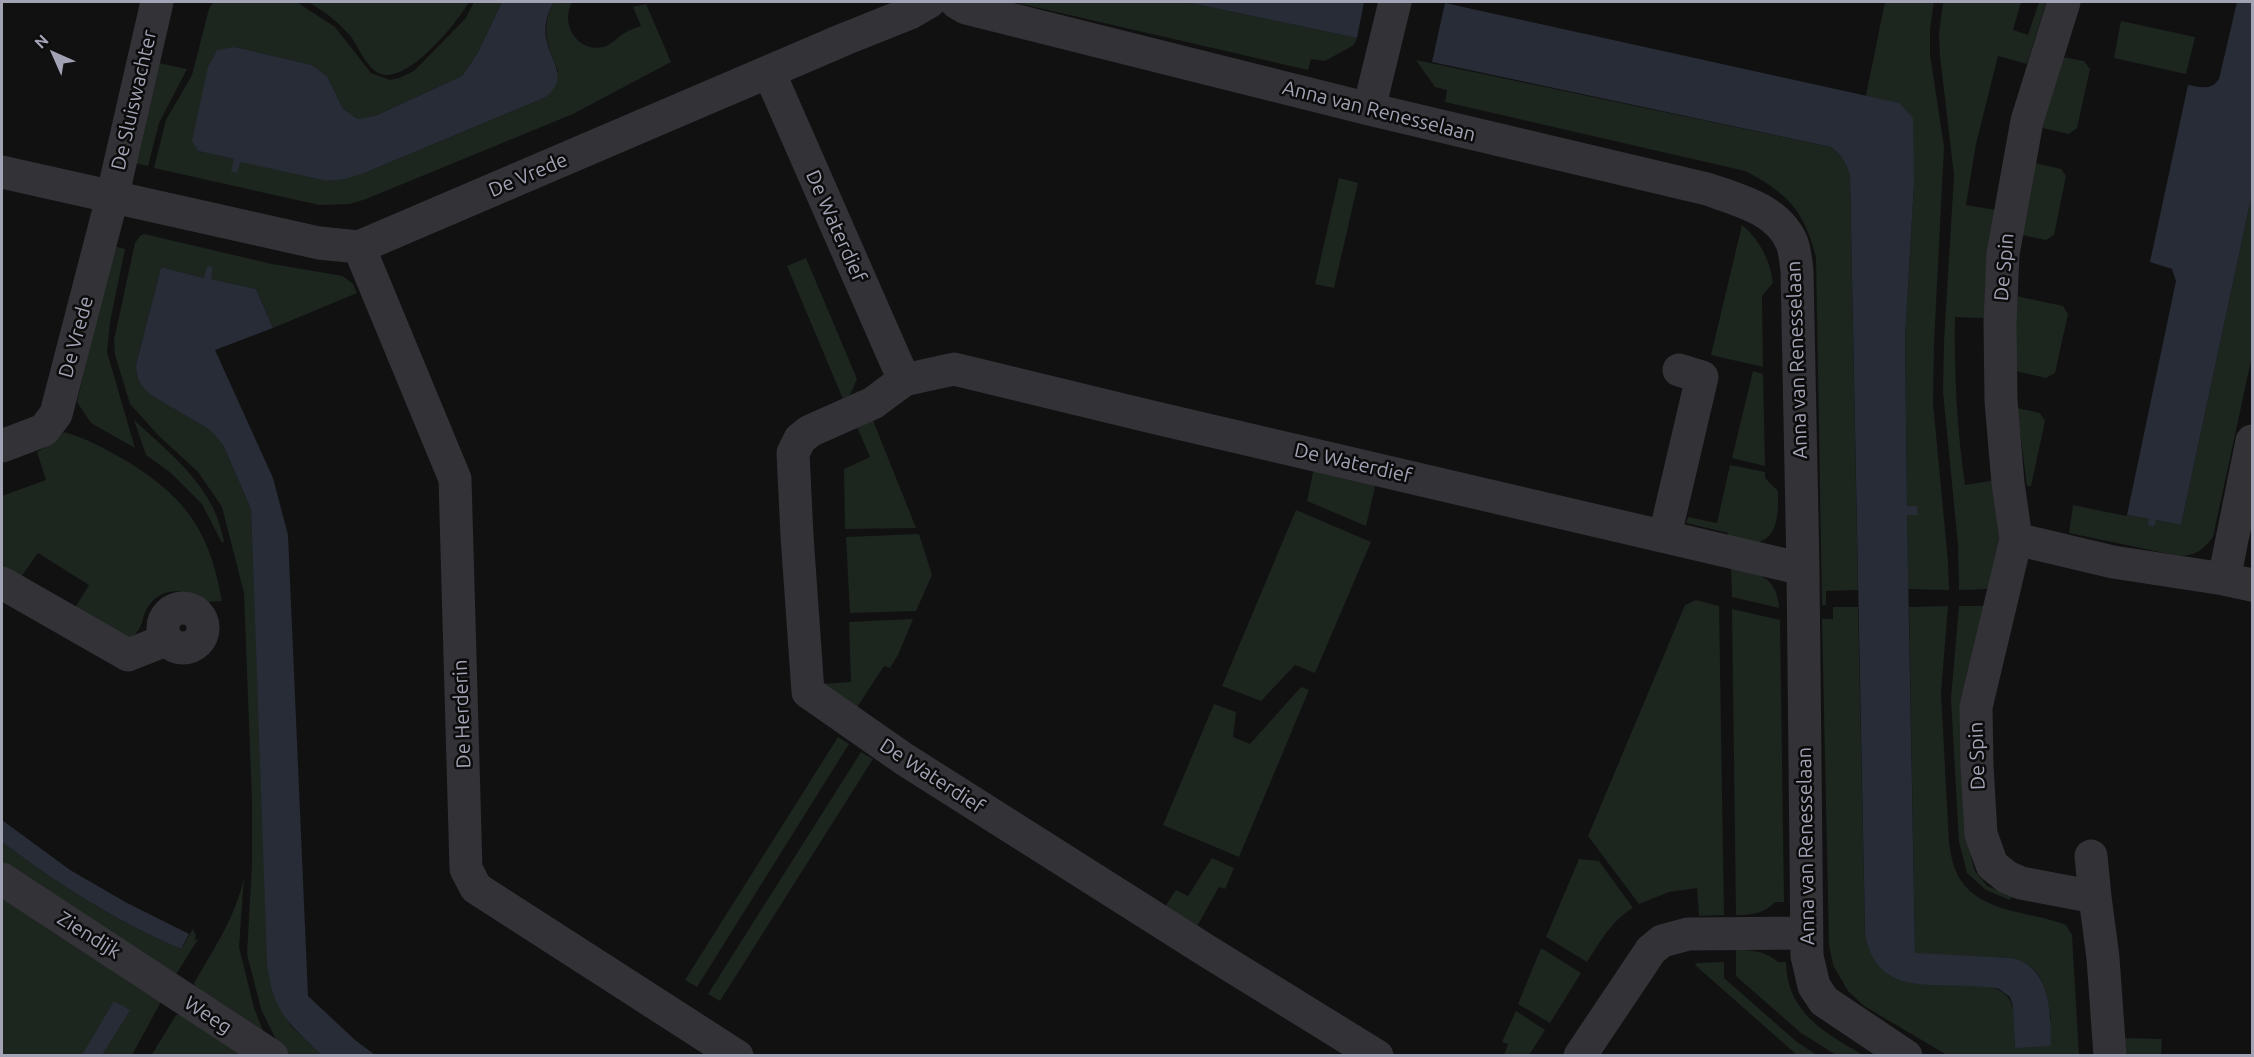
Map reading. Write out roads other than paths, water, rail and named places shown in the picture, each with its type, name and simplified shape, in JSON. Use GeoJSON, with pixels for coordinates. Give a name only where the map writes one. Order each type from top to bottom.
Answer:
{"type":"FeatureCollection","features":[{"type":"Feature","properties":{"kind":"street","name":"De Sluiswachter"},"geometry":{"type":"LineString","coordinates":[[112,198],[157,2]]}},
{"type":"Feature","properties":{"kind":"street","name":"De Vrede"},"geometry":{"type":"LineString","coordinates":[[2,172],[319,243],[359,247],[910,14],[929,2]]}},
{"type":"Feature","properties":{"kind":"street","name":"Anna van Renesselaan"},"geometry":{"type":"LineString","coordinates":[[956,2],[966,8],[1369,109],[1707,189],[1747,203],[1776,220],[1792,243],[1797,271],[1803,569],[1806,933],[1811,976],[1824,1001],[1906,1056]]}},
{"type":"Feature","properties":{"kind":"street"},"geometry":{"type":"LineString","coordinates":[[1369,109],[1395,2]]}},
{"type":"Feature","properties":{"kind":"street","name":"De Spin"},"geometry":{"type":"LineString","coordinates":[[2064,2],[2027,121],[2003,254],[2000,323],[2001,401],[2008,483],[2016,539],[1976,707],[1981,834],[1992,866],[2020,883],[2095,897]]}},
{"type":"Feature","properties":{"kind":"street","name":"De Waterdief"},"geometry":{"type":"LineString","coordinates":[[769,72],[904,380]]}},
{"type":"Feature","properties":{"kind":"street","name":"De Vrede"},"geometry":{"type":"LineString","coordinates":[[2,446],[44,430],[56,414],[112,198]]}},
{"type":"Feature","properties":{"kind":"street","name":"De Herderin"},"geometry":{"type":"LineString","coordinates":[[359,247],[455,479],[466,869],[476,888],[737,1056]]}},
{"type":"Feature","properties":{"kind":"street","name":"De Waterdief"},"geometry":{"type":"LineString","coordinates":[[1377,1056],[1206,951],[904,759],[808,692],[793,453],[800,439],[810,431],[873,402],[904,380],[954,369],[1175,423],[1665,535],[1803,569]]}},
{"type":"Feature","properties":{"kind":"street"},"geometry":{"type":"LineString","coordinates":[[1665,535],[1702,377],[1679,370]]}},
{"type":"Feature","properties":{"kind":"street"},"geometry":{"type":"LineString","coordinates":[[2016,539],[2113,562],[2238,582],[2253,441]]}},
{"type":"Feature","properties":{"kind":"street"},"geometry":{"type":"LineString","coordinates":[[2,583],[128,655],[166,640]]}},
{"type":"Feature","properties":{"kind":"street"},"geometry":{"type":"LineString","coordinates":[[2091,856],[2103,958],[2110,1056]]}},
{"type":"Feature","properties":{"kind":"street","name":"Ziendijk"},"geometry":{"type":"LineString","coordinates":[[2,879],[139,967],[175,994]]}},
{"type":"Feature","properties":{"kind":"street"},"geometry":{"type":"LineString","coordinates":[[1580,1056],[1651,950],[1662,942],[1688,934],[1806,933]]}},
{"type":"Feature","properties":{"kind":"street","name":"Weeg"},"geometry":{"type":"LineString","coordinates":[[175,994],[272,1056]]}}]}
